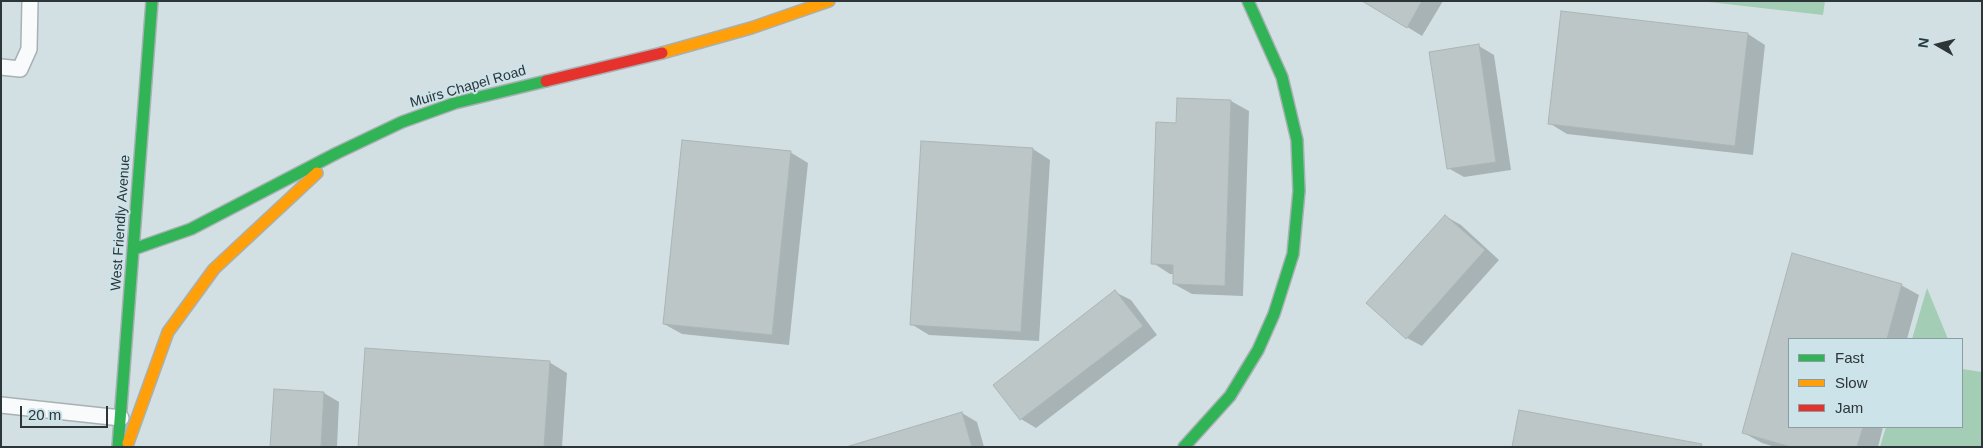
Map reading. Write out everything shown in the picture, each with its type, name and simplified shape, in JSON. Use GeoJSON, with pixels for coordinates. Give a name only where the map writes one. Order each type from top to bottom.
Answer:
{"type":"FeatureCollection","features":[{"type":"Feature","properties":{"kind":"main road","name":"West Friendly Avenue"},"geometry":{"type":"LineString","coordinates":[[118,447],[152,1]]}},
{"type":"Feature","properties":{"kind":"main road","name":"Muirs Chapel Road"},"geometry":{"type":"LineString","coordinates":[[134,250],[191,229],[337,153],[402,122],[455,104],[647,57],[751,28],[828,1]]}},
{"type":"Feature","properties":{"kind":"main road"},"geometry":{"type":"LineString","coordinates":[[1184,447],[1230,396],[1258,350],[1274,314],[1294,244],[1299,191],[1297,140],[1282,77],[1248,1]]}},
{"type":"Feature","properties":{"kind":"main road"},"geometry":{"type":"LineString","coordinates":[[127,447],[168,332],[214,269],[283,206],[337,153]]}},
{"type":"Feature","properties":{"kind":"lane"},"geometry":{"type":"LineString","coordinates":[[1,67],[20,69],[28,49],[30,1]]}},
{"type":"Feature","properties":{"kind":"lane"},"geometry":{"type":"LineString","coordinates":[[1,404],[121,418]]}},
{"type":"Feature","properties":{"kind":"green space"},"geometry":{"type":"Polygon","coordinates":[[[1700,1],[1825,1],[1823,15],[1700,1]]]}},
{"type":"Feature","properties":{"kind":"green space"},"geometry":{"type":"Polygon","coordinates":[[[1927,288],[1948,338],[1912,338],[1927,288]]]}},
{"type":"Feature","properties":{"kind":"green space"},"geometry":{"type":"Polygon","coordinates":[[[1963,369],[1982,372],[1982,447],[1880,447],[1886,428],[1963,428],[1963,369]]]}},
{"type":"Feature","properties":{"kind":"building"},"geometry":{"type":"Polygon","coordinates":[[[1362,1],[1422,1],[1407,28],[1362,1]]]}},
{"type":"Feature","properties":{"kind":"building"},"geometry":{"type":"Polygon","coordinates":[[[1561,11],[1748,33],[1735,146],[1548,124],[1561,11]]]}},
{"type":"Feature","properties":{"kind":"building"},"geometry":{"type":"Polygon","coordinates":[[[1479,44],[1496,162],[1447,169],[1429,52],[1479,44]]]}},
{"type":"Feature","properties":{"kind":"building"},"geometry":{"type":"Polygon","coordinates":[[[1177,98],[1231,100],[1225,286],[1173,284],[1173,265],[1151,264],[1156,122],[1176,123],[1177,98]]]}},
{"type":"Feature","properties":{"kind":"building"},"geometry":{"type":"Polygon","coordinates":[[[682,140],[791,151],[772,335],[663,324],[682,140]]]}},
{"type":"Feature","properties":{"kind":"building"},"geometry":{"type":"Polygon","coordinates":[[[921,141],[1033,148],[1021,332],[910,325],[921,141]]]}},
{"type":"Feature","properties":{"kind":"building"},"geometry":{"type":"Polygon","coordinates":[[[1445,215],[1485,250],[1406,339],[1366,303],[1445,215]]]}},
{"type":"Feature","properties":{"kind":"building"},"geometry":{"type":"Polygon","coordinates":[[[1792,253],[1902,284],[1887,338],[1788,338],[1788,428],[1863,428],[1857,447],[1791,447],[1742,433],[1792,253]]]}},
{"type":"Feature","properties":{"kind":"building"},"geometry":{"type":"Polygon","coordinates":[[[1115,290],[1143,326],[1020,420],[993,385],[1115,290]]]}},
{"type":"Feature","properties":{"kind":"building"},"geometry":{"type":"Polygon","coordinates":[[[365,348],[550,361],[544,447],[358,447],[365,348]]]}},
{"type":"Feature","properties":{"kind":"building"},"geometry":{"type":"Polygon","coordinates":[[[274,389],[324,392],[321,447],[270,447],[274,389]]]}},
{"type":"Feature","properties":{"kind":"building"},"geometry":{"type":"Polygon","coordinates":[[[1519,410],[1702,444],[1701,447],[1512,447],[1519,410]]]}},
{"type":"Feature","properties":{"kind":"building"},"geometry":{"type":"Polygon","coordinates":[[[962,412],[972,447],[846,447],[962,412]]]}},
{"type":"Feature","properties":{"kind":"traffic: fast"},"geometry":{"type":"LineString","coordinates":[[118,447],[152,1]]}},
{"type":"Feature","properties":{"kind":"traffic: fast"},"geometry":{"type":"LineString","coordinates":[[1184,447],[1230,396],[1258,350],[1274,314],[1293,254],[1299,191],[1297,140],[1282,77],[1248,1]]}},
{"type":"Feature","properties":{"kind":"traffic: fast"},"geometry":{"type":"LineString","coordinates":[[134,249],[191,229],[337,153],[402,122],[455,103],[546,81]]}},
{"type":"Feature","properties":{"kind":"traffic: slow"},"geometry":{"type":"LineString","coordinates":[[662,53],[751,28],[829,1]]}},
{"type":"Feature","properties":{"kind":"traffic: slow"},"geometry":{"type":"LineString","coordinates":[[128,443],[168,332],[214,269],[317,173]]}},
{"type":"Feature","properties":{"kind":"traffic: jam"},"geometry":{"type":"LineString","coordinates":[[546,81],[662,53]]}}]}
